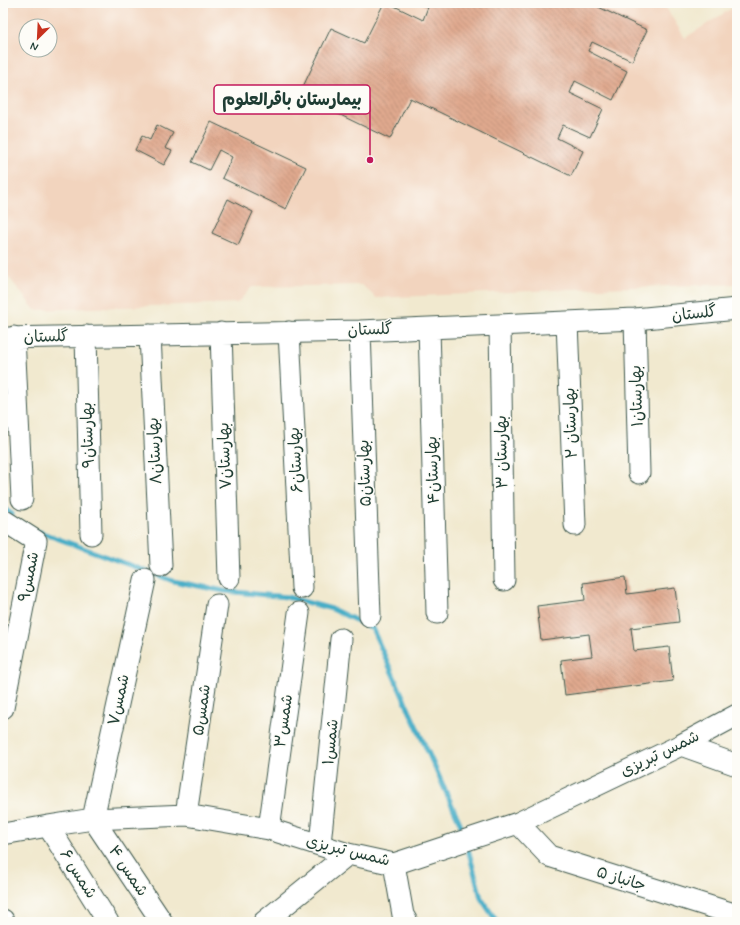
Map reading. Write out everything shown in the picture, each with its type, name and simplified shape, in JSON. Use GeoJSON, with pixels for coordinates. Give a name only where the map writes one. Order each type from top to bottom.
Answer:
{"type":"FeatureCollection","features":[{"type":"Feature","properties":{"kind":"street","name":"گلستان"},"geometry":{"type":"LineString","coordinates":[[9,338],[360,331],[635,319],[737,309]]}},
{"type":"Feature","properties":{"kind":"street","name":"بهارستان۱"},"geometry":{"type":"LineString","coordinates":[[635,319],[639,473]]}},
{"type":"Feature","properties":{"kind":"street","name":"بهارستان ۲"},"geometry":{"type":"LineString","coordinates":[[568,322],[575,525]]}},
{"type":"Feature","properties":{"kind":"street","name":"بهارستان ۳"},"geometry":{"type":"LineString","coordinates":[[500,325],[504,580]]}},
{"type":"Feature","properties":{"kind":"street","name":"بهارستان۴"},"geometry":{"type":"LineString","coordinates":[[429,328],[437,613]]}},
{"type":"Feature","properties":{"kind":"street","name":"بهارستان۵"},"geometry":{"type":"LineString","coordinates":[[360,331],[370,616]]}},
{"type":"Feature","properties":{"kind":"street","name":"بهارستان۶"},"geometry":{"type":"LineString","coordinates":[[289,332],[302,588]]}},
{"type":"Feature","properties":{"kind":"street","name":"بهارستان۷"},"geometry":{"type":"LineString","coordinates":[[221,333],[229,578]]}},
{"type":"Feature","properties":{"kind":"street","name":"بهارستان۸"},"geometry":{"type":"LineString","coordinates":[[150,335],[160,566]]}},
{"type":"Feature","properties":{"kind":"street","name":"بهارستان۹"},"geometry":{"type":"LineString","coordinates":[[86,336],[91,534]]}},
{"type":"Feature","properties":{"kind":"street"},"geometry":{"type":"LineString","coordinates":[[9,338],[22,499]]}},
{"type":"Feature","properties":{"kind":"street","name":"شمس۹"},"geometry":{"type":"LineString","coordinates":[[3,520],[36,541],[3,708]]}},
{"type":"Feature","properties":{"kind":"street","name":"شمس۷"},"geometry":{"type":"LineString","coordinates":[[94,819],[145,580]]}},
{"type":"Feature","properties":{"kind":"street","name":"شمس۵"},"geometry":{"type":"LineString","coordinates":[[186,815],[217,605]]}},
{"type":"Feature","properties":{"kind":"street","name":"شمس۳"},"geometry":{"type":"LineString","coordinates":[[270,829],[299,613]]}},
{"type":"Feature","properties":{"kind":"street","name":"شمس۱"},"geometry":{"type":"LineString","coordinates":[[320,844],[342,639]]}},
{"type":"Feature","properties":{"kind":"street","name":"شمس تبریزی"},"geometry":{"type":"LineString","coordinates":[[3,834],[94,819],[186,815],[270,829],[348,854],[394,864],[518,822],[680,745],[737,715]]}},
{"type":"Feature","properties":{"kind":"street"},"geometry":{"type":"LineString","coordinates":[[680,745],[737,765]]}},
{"type":"Feature","properties":{"kind":"street","name":"شمس ۴"},"geometry":{"type":"LineString","coordinates":[[94,819],[162,922]]}},
{"type":"Feature","properties":{"kind":"street","name":"جانباز ۵"},"geometry":{"type":"LineString","coordinates":[[518,822],[549,856],[737,915]]}},
{"type":"Feature","properties":{"kind":"street","name":"شمس ۶"},"geometry":{"type":"LineString","coordinates":[[48,826],[108,922]]}},
{"type":"Feature","properties":{"kind":"street"},"geometry":{"type":"LineString","coordinates":[[264,922],[348,854]]}},
{"type":"Feature","properties":{"kind":"street"},"geometry":{"type":"LineString","coordinates":[[394,864],[403,915],[407,922]]}},
{"type":"Feature","properties":{"kind":"shaded area"},"geometry":{"type":"Polygon","coordinates":[[[3,3],[663,3],[685,38],[737,5],[737,284],[600,288],[376,298],[362,285],[252,287],[237,303],[35,310],[3,270],[3,3]]]}},
{"type":"Feature","properties":{"kind":"building"},"geometry":{"type":"Polygon","coordinates":[[[384,3],[388,3],[423,20],[428,7],[419,3],[590,3],[647,30],[632,61],[592,42],[588,51],[627,71],[613,100],[575,81],[570,93],[603,109],[590,137],[563,125],[557,138],[583,151],[571,176],[410,98],[390,139],[299,95],[331,28],[364,43],[384,3]]]}},
{"type":"Feature","properties":{"kind":"building"},"geometry":{"type":"Polygon","coordinates":[[[211,122],[306,167],[286,209],[222,178],[232,157],[219,150],[209,170],[192,162],[211,122]]]}},
{"type":"Feature","properties":{"kind":"building"},"geometry":{"type":"Polygon","coordinates":[[[157,125],[173,133],[165,148],[172,151],[164,165],[135,150],[142,136],[150,140],[157,125]]]}},
{"type":"Feature","properties":{"kind":"building"},"geometry":{"type":"Polygon","coordinates":[[[228,199],[253,212],[238,245],[212,233],[228,199]]]}},
{"type":"Feature","properties":{"kind":"building"},"geometry":{"type":"Polygon","coordinates":[[[625,577],[627,594],[675,588],[679,622],[631,628],[634,651],[669,647],[673,681],[565,695],[561,660],[592,656],[589,634],[541,640],[537,606],[585,600],[583,583],[625,577]]]}},
{"type":"Feature","properties":{"kind":"waterway"},"geometry":{"type":"LineString","coordinates":[[3,508],[12,514]]}},
{"type":"Feature","properties":{"kind":"waterway"},"geometry":{"type":"LineString","coordinates":[[37,531],[173,581],[224,591],[287,597],[332,609],[372,628],[460,823],[464,835]]}},
{"type":"Feature","properties":{"kind":"waterway"},"geometry":{"type":"LineString","coordinates":[[467,845],[481,898],[497,922]]}},
{"type":"Feature","properties":{"kind":"place","name":"بیمارستان باقرالعلوم"},"geometry":{"type":"Point","coordinates":[370,160]}}]}
